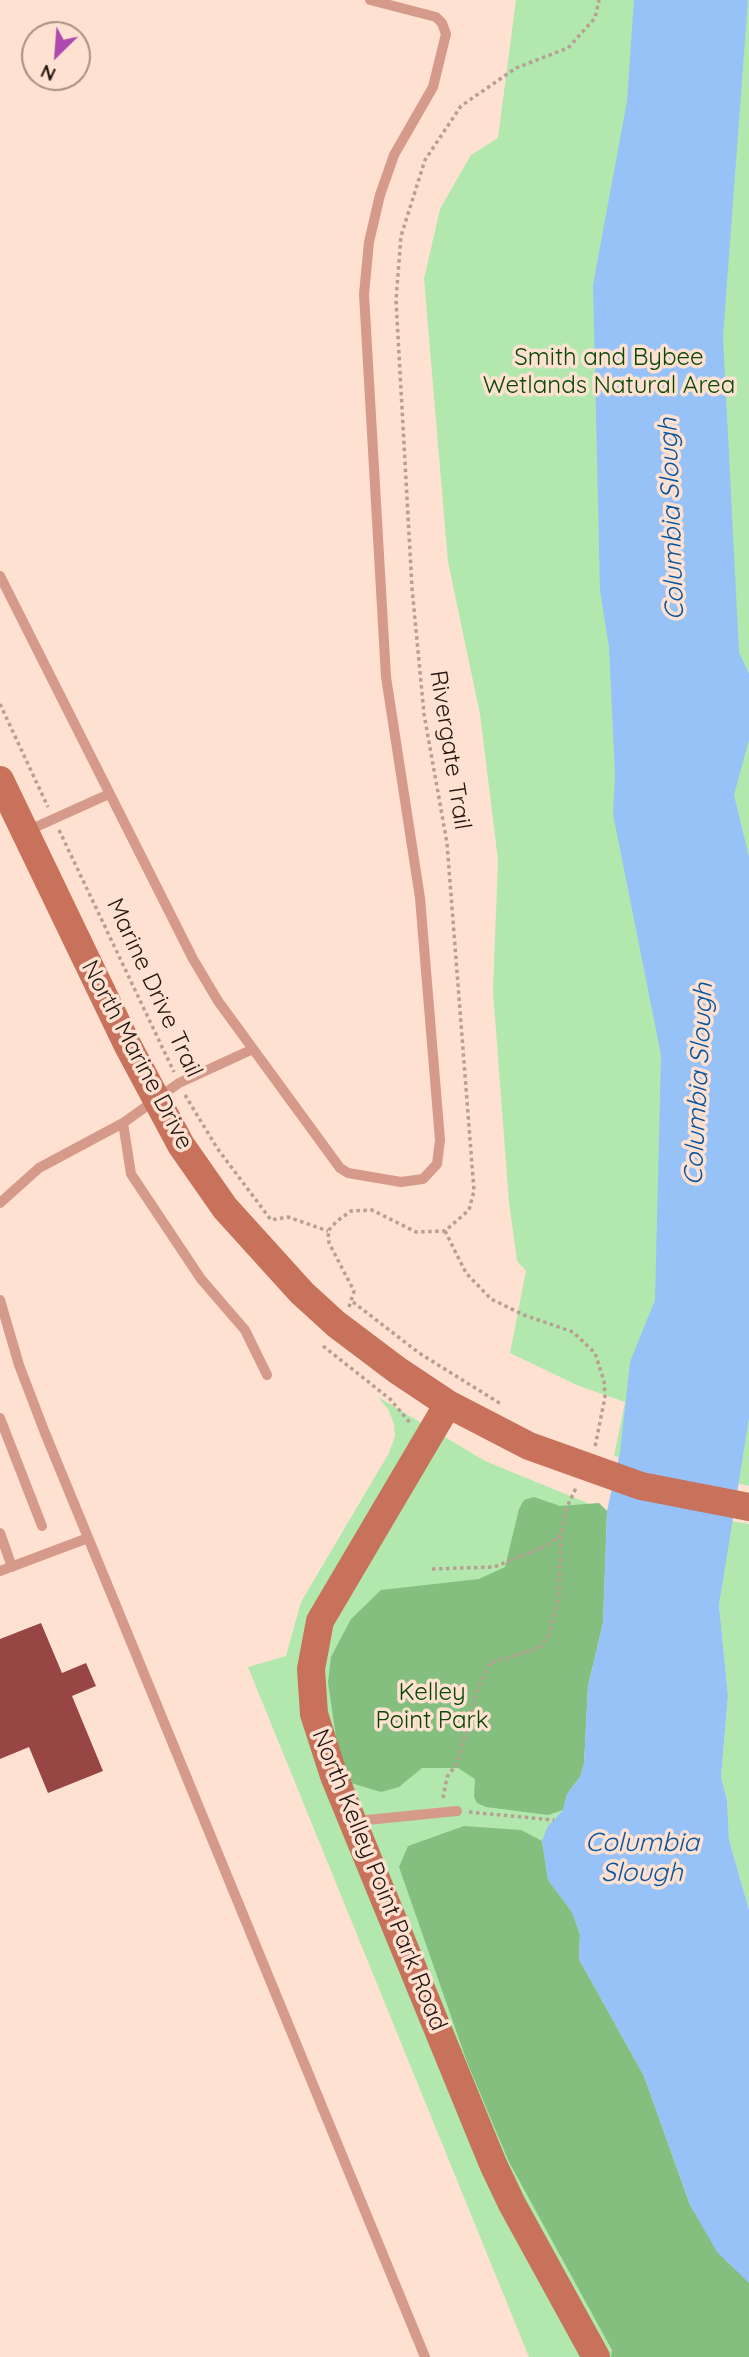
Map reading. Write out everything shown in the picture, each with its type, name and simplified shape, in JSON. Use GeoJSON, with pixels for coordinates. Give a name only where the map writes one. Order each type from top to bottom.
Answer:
{"type":"FeatureCollection","features":[{"type":"Feature","properties":{"kind":"main road","name":"North Marine Drive"},"geometry":{"type":"LineString","coordinates":[[0,780],[155,1100],[217,1197],[280,1271],[336,1324],[448,1404],[551,1455],[641,1486],[749,1507]]}},
{"type":"Feature","properties":{"kind":"main road","name":"North Kelley Point Park Road"},"geometry":{"type":"LineString","coordinates":[[448,1404],[328,1606],[314,1646],[311,1689],[314,1714],[320,1740],[352,1821],[493,2164],[512,2204],[597,2357]]}},
{"type":"Feature","properties":{"kind":"lane"},"geometry":{"type":"LineString","coordinates":[[0,576],[206,983],[325,1150],[344,1171],[411,1183],[423,1179],[434,1169],[440,1148],[426,962],[412,832],[386,677],[363,302],[369,242],[380,195],[394,155],[433,87],[446,34],[436,17],[370,0]]}},
{"type":"Feature","properties":{"kind":"lane"},"geometry":{"type":"LineString","coordinates":[[25,832],[109,794]]}},
{"type":"Feature","properties":{"kind":"lane"},"geometry":{"type":"LineString","coordinates":[[0,1203],[39,1168],[123,1123],[179,1083],[253,1049]]}},
{"type":"Feature","properties":{"kind":"lane"},"geometry":{"type":"LineString","coordinates":[[123,1123],[131,1174],[201,1279],[245,1330],[267,1375]]}},
{"type":"Feature","properties":{"kind":"lane"},"geometry":{"type":"LineString","coordinates":[[0,1300],[19,1365],[88,1538],[425,2357]]}},
{"type":"Feature","properties":{"kind":"lane"},"geometry":{"type":"LineString","coordinates":[[0,1418],[42,1526]]}},
{"type":"Feature","properties":{"kind":"lane"},"geometry":{"type":"LineString","coordinates":[[0,1533],[12,1567]]}},
{"type":"Feature","properties":{"kind":"lane"},"geometry":{"type":"LineString","coordinates":[[0,1571],[88,1538]]}},
{"type":"Feature","properties":{"kind":"lane"},"geometry":{"type":"LineString","coordinates":[[352,1821],[457,1811]]}},
{"type":"Feature","properties":{"kind":"path","name":"Rivergate Trail"},"geometry":{"type":"LineString","coordinates":[[444,1231],[469,1210],[474,1191],[447,843],[424,714],[412,588],[396,300],[401,236],[425,160],[461,106],[516,68],[568,48],[595,18],[599,0]]}},
{"type":"Feature","properties":{"kind":"path","name":"Marine Drive Trail"},"geometry":{"type":"LineString","coordinates":[[0,704],[179,1083],[216,1148],[271,1220],[288,1217],[328,1231]]}},
{"type":"Feature","properties":{"kind":"path"},"geometry":{"type":"LineString","coordinates":[[510,1410],[419,1353],[353,1302],[354,1292],[334,1258],[328,1231],[351,1211],[365,1210],[383,1214],[416,1232],[444,1231],[467,1273],[491,1299],[516,1312],[573,1332],[595,1353],[604,1381],[605,1397],[595,1450]]}},
{"type":"Feature","properties":{"kind":"path"},"geometry":{"type":"LineString","coordinates":[[441,1813],[447,1777],[458,1762],[476,1693],[490,1663],[539,1648],[549,1635],[559,1597],[561,1535],[571,1494],[578,1485]]}},
{"type":"Feature","properties":{"kind":"path"},"geometry":{"type":"LineString","coordinates":[[432,1569],[494,1567],[546,1545],[561,1535]]}},
{"type":"Feature","properties":{"kind":"path"},"geometry":{"type":"LineString","coordinates":[[457,1811],[554,1820]]}},
{"type":"Feature","properties":{"kind":"green space","name":"Smith and Bybee Wetlands Natural Area"},"geometry":{"type":"Polygon","coordinates":[[[516,0],[749,0],[749,1486],[614,1456],[625,1402],[579,1386],[510,1353],[526,1271],[517,1261],[509,1202],[493,991],[498,860],[480,714],[448,562],[424,279],[440,209],[471,155],[498,138],[516,0]]]}},
{"type":"Feature","properties":{"kind":"green space","name":"Kelley Point Park"},"geometry":{"type":"Polygon","coordinates":[[[378,1397],[485,1461],[607,1511],[603,1623],[588,1686],[584,1764],[563,1810],[548,1826],[580,1934],[579,1959],[644,2076],[690,2205],[717,2252],[749,2283],[749,2357],[529,2357],[248,1667],[286,1656],[301,1602],[389,1453],[395,1436],[394,1424],[388,1409],[378,1397]]]}},
{"type":"Feature","properties":{"kind":"green space"},"geometry":{"type":"Polygon","coordinates":[[[534,1497],[560,1506],[599,1503],[607,1511],[603,1623],[588,1686],[584,1764],[580,1777],[567,1794],[563,1810],[548,1815],[486,1807],[477,1803],[474,1797],[475,1779],[458,1768],[422,1768],[399,1787],[381,1792],[351,1783],[337,1744],[328,1682],[331,1657],[351,1619],[381,1590],[479,1579],[505,1567],[519,1509],[524,1500],[534,1497]]]}},
{"type":"Feature","properties":{"kind":"green space"},"geometry":{"type":"Polygon","coordinates":[[[730,1521],[749,1524],[749,1910],[729,1840],[727,1800],[721,1777],[728,1696],[719,1605],[730,1521]]]}},
{"type":"Feature","properties":{"kind":"green space"},"geometry":{"type":"Polygon","coordinates":[[[464,1826],[521,1830],[542,1841],[548,1880],[572,1912],[580,1935],[579,1959],[644,2076],[690,2205],[727,2262],[740,2271],[749,2283],[749,2357],[611,2357],[612,2350],[509,2162],[467,2062],[399,1867],[408,1846],[464,1826]]]}},
{"type":"Feature","properties":{"kind":"water","name":"Columbia Slough"},"geometry":{"type":"Polygon","coordinates":[[[634,0],[748,0],[723,337],[739,652],[749,674],[749,740],[734,795],[749,857],[749,1418],[719,1605],[728,1696],[721,1777],[727,1800],[729,1840],[749,1910],[749,2283],[717,2252],[690,2205],[644,2076],[579,1959],[580,1934],[572,1912],[548,1880],[542,1841],[548,1826],[563,1810],[567,1794],[580,1777],[584,1764],[588,1686],[603,1623],[607,1511],[620,1452],[630,1362],[655,1300],[661,1055],[613,814],[615,776],[609,647],[600,591],[593,285],[627,101],[634,0]]]}},
{"type":"Feature","properties":{"kind":"building"},"geometry":{"type":"Polygon","coordinates":[[[41,1623],[62,1673],[86,1663],[96,1686],[72,1696],[103,1771],[48,1793],[29,1747],[0,1759],[0,1639],[41,1623]]]}}]}
